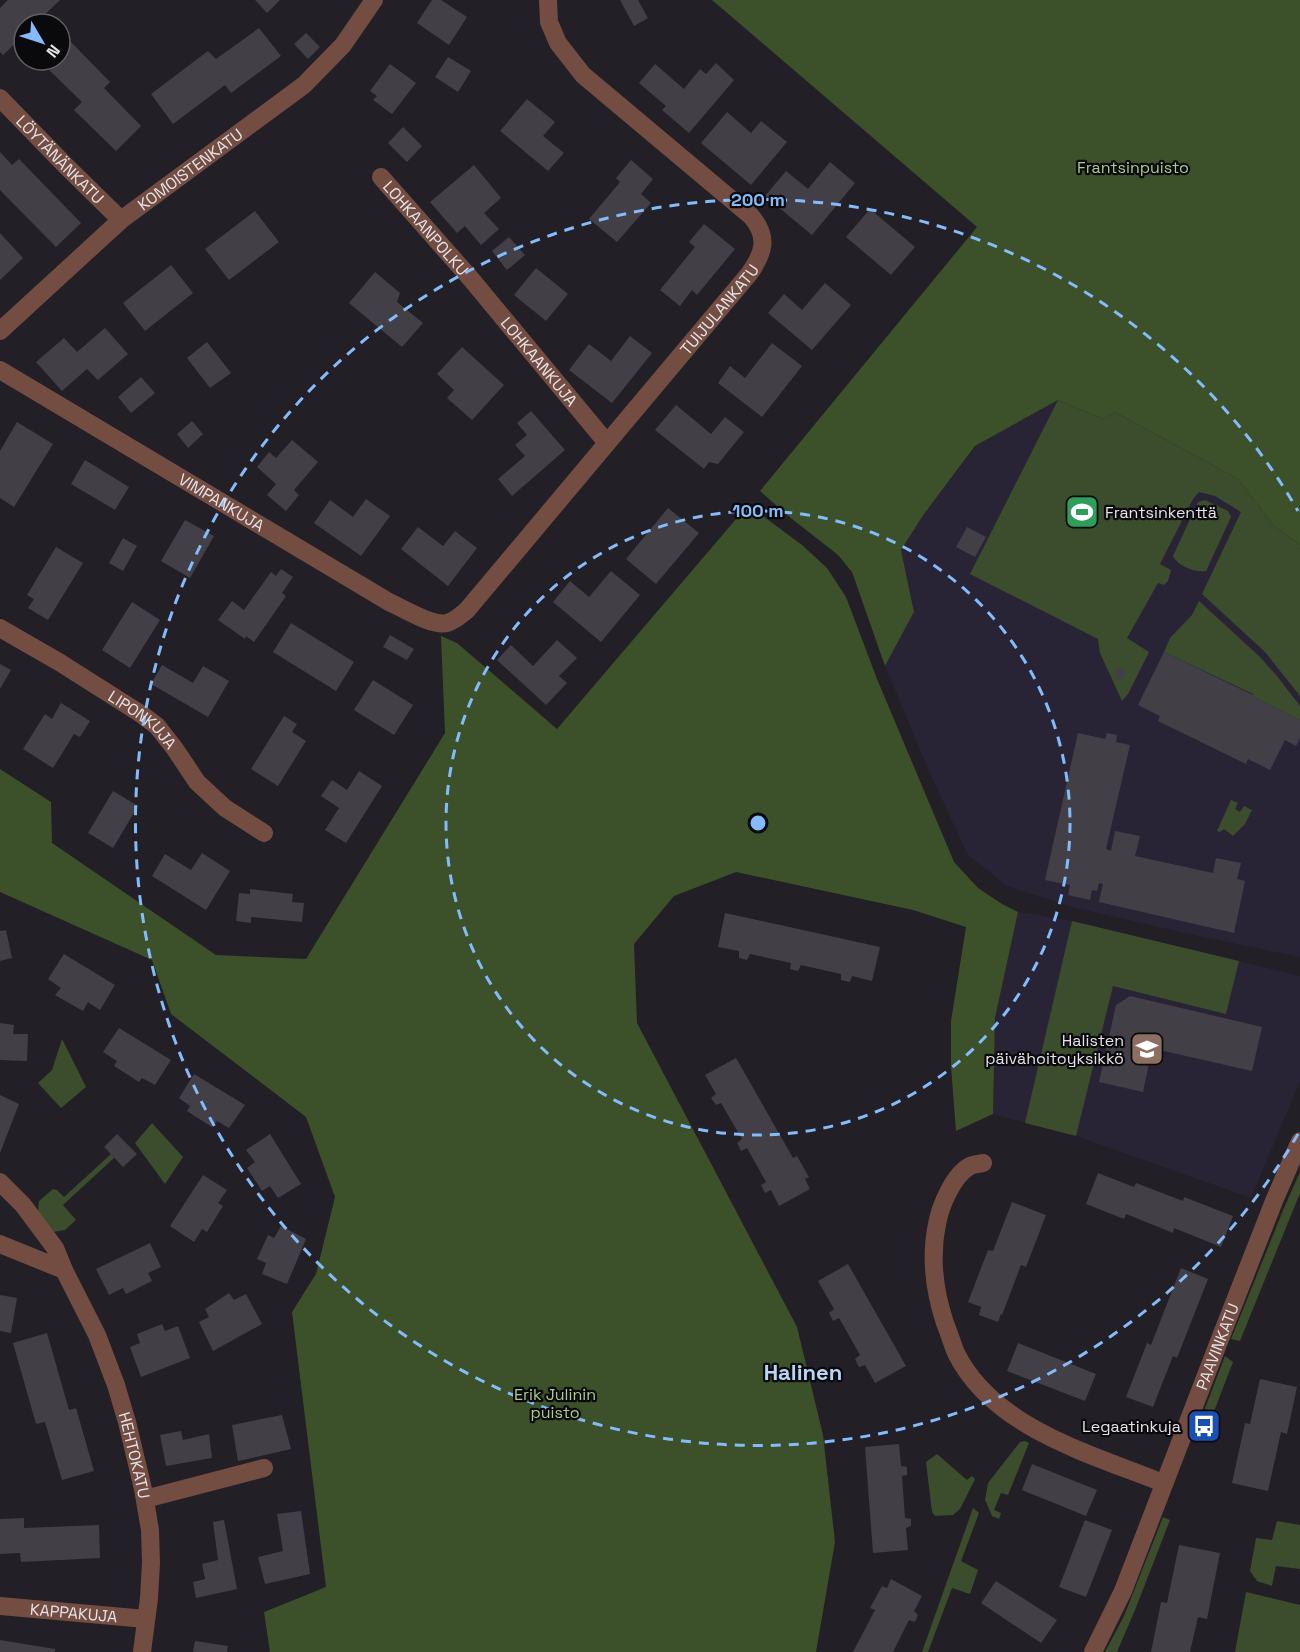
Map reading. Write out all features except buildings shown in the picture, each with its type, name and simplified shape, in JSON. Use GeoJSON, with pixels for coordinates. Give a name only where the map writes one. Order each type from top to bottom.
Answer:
{"type":"FeatureCollection","features":[{"type":"Feature","properties":{"kind":"street","name":"KOMOISTENKATU"},"geometry":{"type":"LineString","coordinates":[[0,331],[121,220],[304,85],[343,45],[374,0]]}},
{"type":"Feature","properties":{"kind":"street","name":"TUIJULANKATU"},"geometry":{"type":"LineString","coordinates":[[448,623],[467,610],[749,273],[757,262],[763,241],[759,226],[751,216],[583,75],[558,43],[549,22],[548,0]]}},
{"type":"Feature","properties":{"kind":"street","name":"LÖYTÄNÄNKATU"},"geometry":{"type":"LineString","coordinates":[[0,98],[121,220]]}},
{"type":"Feature","properties":{"kind":"street","name":"LOHKAANPOLKU"},"geometry":{"type":"LineString","coordinates":[[381,177],[471,279]]}},
{"type":"Feature","properties":{"kind":"street","name":"LOHKAANKUJA"},"geometry":{"type":"LineString","coordinates":[[471,279],[607,443]]}},
{"type":"Feature","properties":{"kind":"street","name":"VIMPANKUJA"},"geometry":{"type":"LineString","coordinates":[[0,370],[389,602],[433,622],[448,623]]}},
{"type":"Feature","properties":{"kind":"street","name":"LIPONKUJA"},"geometry":{"type":"LineString","coordinates":[[0,628],[59,662],[157,726],[197,782],[225,808],[264,833]]}},
{"type":"Feature","properties":{"kind":"street","name":"PAAVINKATU"},"geometry":{"type":"LineString","coordinates":[[1094,1652],[1123,1592],[1163,1483],[1274,1201],[1300,1141]]}},
{"type":"Feature","properties":{"kind":"street"},"geometry":{"type":"LineString","coordinates":[[983,1163],[969,1167],[955,1182],[938,1217],[933,1243],[934,1284],[956,1352],[970,1375],[984,1390],[1028,1426],[1051,1439],[1163,1483]]}},
{"type":"Feature","properties":{"kind":"street","name":"HEHTOKATU"},"geometry":{"type":"LineString","coordinates":[[0,1182],[23,1205],[55,1248],[97,1335],[116,1385],[127,1422],[150,1530],[151,1563],[141,1652]]}},
{"type":"Feature","properties":{"kind":"street"},"geometry":{"type":"LineString","coordinates":[[0,1244],[64,1270]]}},
{"type":"Feature","properties":{"kind":"street"},"geometry":{"type":"LineString","coordinates":[[145,1499],[264,1468]]}},
{"type":"Feature","properties":{"kind":"street","name":"KAPPAKUJA"},"geometry":{"type":"LineString","coordinates":[[0,1606],[146,1619]]}},
{"type":"Feature","properties":{"kind":"shaded area"},"geometry":{"type":"Polygon","coordinates":[[[1058,400],[1103,419],[1115,412],[1238,479],[1274,526],[1300,545],[1300,957],[1072,907],[1007,886],[968,855],[932,778],[885,666],[914,612],[901,550],[924,514],[976,446],[1058,400]]]}},
{"type":"Feature","properties":{"kind":"shaded area","name":"Halisten päivähoitoyksikkö"},"geometry":{"type":"Polygon","coordinates":[[[1018,912],[1072,921],[1300,976],[1300,1081],[1251,1198],[1076,1136],[993,1114],[995,1018],[1018,912]]]}},
{"type":"Feature","properties":{"kind":"green space","name":"Frantsinpuisto"},"geometry":{"type":"Polygon","coordinates":[[[712,0],[1300,0],[1300,545],[1274,526],[1238,479],[1115,412],[1103,419],[1058,400],[975,446],[924,514],[901,550],[914,612],[885,666],[852,572],[838,555],[760,491],[977,227],[712,0]]]}},
{"type":"Feature","properties":{"kind":"green space"},"geometry":{"type":"Polygon","coordinates":[[[1058,400],[1103,419],[1115,412],[1238,479],[1274,526],[1300,545],[1300,696],[1265,652],[1202,594],[1241,512],[1215,496],[1199,492],[1193,499],[1160,564],[1171,570],[1168,581],[1164,585],[1158,583],[1127,638],[1149,652],[1128,694],[1122,701],[1100,653],[1098,639],[970,574],[1058,400]]]}},
{"type":"Feature","properties":{"kind":"green space"},"geometry":{"type":"Polygon","coordinates":[[[1205,500],[1228,511],[1231,517],[1206,571],[1192,570],[1183,566],[1173,556],[1198,502],[1205,500]]]}},
{"type":"Feature","properties":{"kind":"green space","name":"Erik Julinin puisto"},"geometry":{"type":"Polygon","coordinates":[[[748,505],[802,545],[827,568],[846,597],[877,679],[954,862],[978,888],[1018,912],[995,1018],[993,1114],[956,1131],[951,1066],[951,1021],[966,927],[913,910],[736,872],[674,896],[634,944],[637,1023],[797,1327],[823,1435],[835,1542],[816,1652],[270,1652],[264,1612],[326,1587],[292,1312],[316,1274],[335,1197],[306,1117],[171,1014],[152,960],[0,892],[0,769],[51,802],[52,843],[216,955],[306,959],[445,733],[441,636],[457,643],[557,729],[748,505]]]}},
{"type":"Feature","properties":{"kind":"green space"},"geometry":{"type":"Polygon","coordinates":[[[1199,601],[1260,657],[1277,676],[1300,706],[1300,720],[1252,696],[1253,694],[1164,652],[1170,638],[1192,615],[1199,601]]]}},
{"type":"Feature","properties":{"kind":"green space"},"geometry":{"type":"Polygon","coordinates":[[[1231,800],[1238,803],[1235,809],[1240,812],[1244,806],[1252,810],[1245,824],[1233,836],[1224,829],[1217,831],[1231,800]]]}},
{"type":"Feature","properties":{"kind":"green space"},"geometry":{"type":"Polygon","coordinates":[[[1072,921],[1239,961],[1226,1014],[1113,986],[1076,1136],[1025,1123],[1072,921]]]}},
{"type":"Feature","properties":{"kind":"green space"},"geometry":{"type":"Polygon","coordinates":[[[62,1039],[86,1087],[61,1108],[38,1083],[52,1070],[62,1039]]]}},
{"type":"Feature","properties":{"kind":"green space"},"geometry":{"type":"Polygon","coordinates":[[[152,1123],[183,1157],[165,1184],[135,1143],[152,1123]]]}},
{"type":"Feature","properties":{"kind":"green space"},"geometry":{"type":"Polygon","coordinates":[[[111,1154],[114,1158],[63,1205],[76,1220],[65,1230],[53,1232],[38,1211],[39,1201],[53,1189],[64,1197],[111,1154]]]}},
{"type":"Feature","properties":{"kind":"green space"},"geometry":{"type":"Polygon","coordinates":[[[1300,1172],[1300,1193],[1240,1341],[1231,1339],[1284,1208],[1300,1172]]]}},
{"type":"Feature","properties":{"kind":"green space"},"geometry":{"type":"Polygon","coordinates":[[[1225,1356],[1233,1362],[1213,1414],[1204,1411],[1225,1356]]]}},
{"type":"Feature","properties":{"kind":"green space"},"geometry":{"type":"Polygon","coordinates":[[[1020,1442],[1029,1443],[1008,1495],[1001,1493],[994,1510],[1001,1513],[999,1519],[992,1516],[985,1500],[988,1483],[1020,1442]]]}},
{"type":"Feature","properties":{"kind":"green space"},"geometry":{"type":"Polygon","coordinates":[[[937,1454],[967,1480],[972,1476],[975,1479],[960,1509],[953,1515],[935,1516],[932,1512],[926,1462],[937,1454]]]}},
{"type":"Feature","properties":{"kind":"green space"},"geometry":{"type":"Polygon","coordinates":[[[973,1508],[979,1513],[961,1561],[978,1570],[970,1594],[952,1588],[928,1652],[922,1652],[973,1508]]]}},
{"type":"Feature","properties":{"kind":"green space"},"geometry":{"type":"Polygon","coordinates":[[[1163,1517],[1170,1520],[1117,1652],[1105,1652],[1124,1616],[1163,1517]]]}},
{"type":"Feature","properties":{"kind":"green space"},"geometry":{"type":"Polygon","coordinates":[[[1277,1521],[1300,1525],[1300,1569],[1276,1566],[1272,1586],[1257,1581],[1250,1571],[1256,1538],[1272,1540],[1277,1521]]]}},
{"type":"Feature","properties":{"kind":"green space"},"geometry":{"type":"Polygon","coordinates":[[[1246,1592],[1300,1605],[1300,1652],[1235,1652],[1246,1592]]]}},
{"type":"Feature","properties":{"kind":"place","name":"Frantsinkenttä"},"geometry":{"type":"Point","coordinates":[1082,512]}},
{"type":"Feature","properties":{"kind":"place","name":"Halisten päivähoitoyksikkö"},"geometry":{"type":"Point","coordinates":[1147,1049]}},
{"type":"Feature","properties":{"kind":"place","name":"Legaatinkuja"},"geometry":{"type":"Point","coordinates":[1204,1426]}},
{"type":"Feature","properties":{"kind":"district","name":"Halinen"},"geometry":{"type":"Point","coordinates":[803,1372]}}]}
